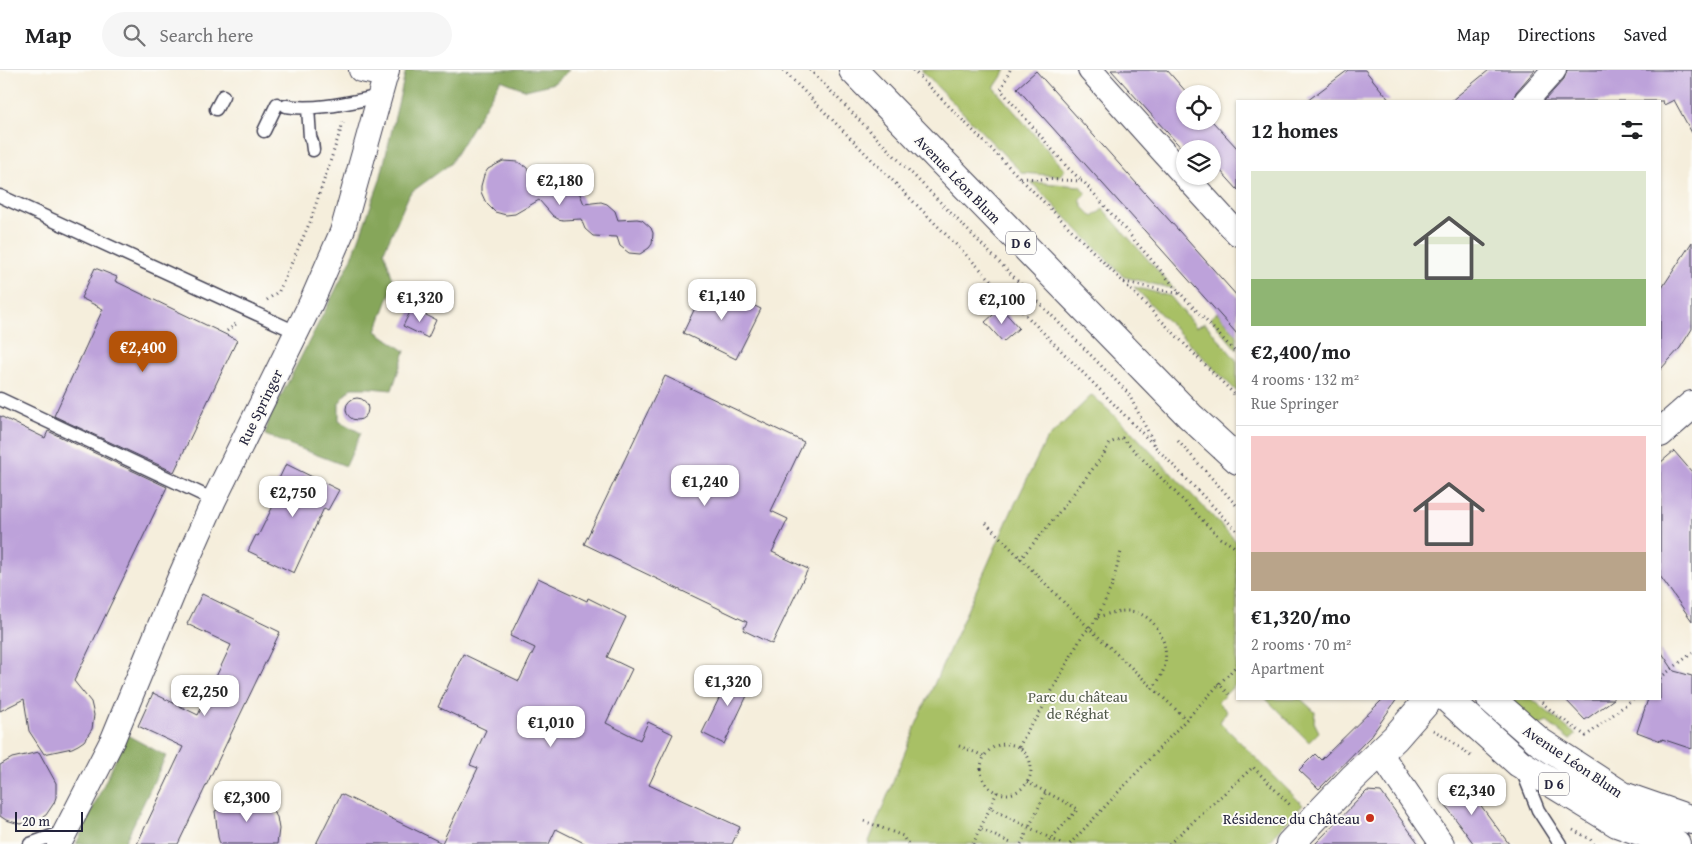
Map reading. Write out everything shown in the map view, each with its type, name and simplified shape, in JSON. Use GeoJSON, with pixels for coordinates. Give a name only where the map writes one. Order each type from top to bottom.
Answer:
{"type":"FeatureCollection","features":[{"type":"Feature","properties":{"kind":"main road","name":"Avenue Léon Blum"},"geometry":{"type":"LineString","coordinates":[[853,70],[1181,426],[1236,470]]}},
{"type":"Feature","properties":{"kind":"main road"},"geometry":{"type":"LineString","coordinates":[[1661,432],[1692,405]]}},
{"type":"Feature","properties":{"kind":"main road","name":"Avenue Léon Blum"},"geometry":{"type":"LineString","coordinates":[[1181,426],[1236,459]]}},
{"type":"Feature","properties":{"kind":"main road"},"geometry":{"type":"LineString","coordinates":[[1290,844],[1353,778],[1380,753],[1428,700]]}},
{"type":"Feature","properties":{"kind":"main road","name":"Avenue Léon Blum"},"geometry":{"type":"LineString","coordinates":[[1449,700],[1519,762],[1616,823],[1676,844]]}},
{"type":"Feature","properties":{"kind":"main road","name":"Avenue Léon Blum"},"geometry":{"type":"LineString","coordinates":[[1492,700],[1540,742],[1623,796],[1692,820]]}},
{"type":"Feature","properties":{"kind":"street"},"geometry":{"type":"LineString","coordinates":[[361,70],[379,85]]}},
{"type":"Feature","properties":{"kind":"street"},"geometry":{"type":"LineString","coordinates":[[1090,70],[1176,166]]}},
{"type":"Feature","properties":{"kind":"street"},"geometry":{"type":"LineString","coordinates":[[1527,100],[1554,70]]}},
{"type":"Feature","properties":{"kind":"street","name":"Rue Springer"},"geometry":{"type":"LineString","coordinates":[[62,837],[113,739],[214,500],[311,303],[342,232],[379,85]]}},
{"type":"Feature","properties":{"kind":"street"},"geometry":{"type":"LineString","coordinates":[[1193,185],[1236,232]]}},
{"type":"Feature","properties":{"kind":"street"},"geometry":{"type":"LineString","coordinates":[[1380,753],[1442,844]]}},
{"type":"Feature","properties":{"kind":"lane"},"geometry":{"type":"LineString","coordinates":[[264,131],[281,105],[308,108],[379,85]]}},
{"type":"Feature","properties":{"kind":"lane"},"geometry":{"type":"LineString","coordinates":[[216,109],[223,96]]}},
{"type":"Feature","properties":{"kind":"lane"},"geometry":{"type":"LineString","coordinates":[[308,108],[312,150]]}},
{"type":"Feature","properties":{"kind":"lane"},"geometry":{"type":"LineString","coordinates":[[0,196],[57,216],[296,332]]}},
{"type":"Feature","properties":{"kind":"lane"},"geometry":{"type":"LineString","coordinates":[[0,399],[214,500]]}},
{"type":"Feature","properties":{"kind":"lane"},"geometry":{"type":"LineString","coordinates":[[1519,762],[1538,810],[1560,844]]}},
{"type":"Feature","properties":{"kind":"lane"},"geometry":{"type":"LineString","coordinates":[[30,844],[62,837]]}},
{"type":"Feature","properties":{"kind":"path"},"geometry":{"type":"LineString","coordinates":[[783,70],[1236,530]]}},
{"type":"Feature","properties":{"kind":"path"},"geometry":{"type":"LineString","coordinates":[[810,70],[1128,393],[1157,449]]}},
{"type":"Feature","properties":{"kind":"path"},"geometry":{"type":"LineString","coordinates":[[913,70],[1236,396]]}},
{"type":"Feature","properties":{"kind":"path"},"geometry":{"type":"LineString","coordinates":[[1010,70],[1001,90],[1068,168],[1083,181],[1236,354]]}},
{"type":"Feature","properties":{"kind":"path"},"geometry":{"type":"LineString","coordinates":[[227,331],[245,306],[279,291],[310,222],[346,114],[360,107],[379,85]]}},
{"type":"Feature","properties":{"kind":"path"},"geometry":{"type":"LineString","coordinates":[[1020,178],[1083,181]]}},
{"type":"Feature","properties":{"kind":"path"},"geometry":{"type":"LineString","coordinates":[[1123,282],[1182,294]]}},
{"type":"Feature","properties":{"kind":"path"},"geometry":{"type":"LineString","coordinates":[[1128,393],[1135,394]]}},
{"type":"Feature","properties":{"kind":"path"},"geometry":{"type":"LineString","coordinates":[[1181,426],[1236,504]]}},
{"type":"Feature","properties":{"kind":"path"},"geometry":{"type":"LineString","coordinates":[[1020,559],[1102,457],[1110,443],[1122,438],[1220,538],[1236,548]]}},
{"type":"Feature","properties":{"kind":"path"},"geometry":{"type":"LineString","coordinates":[[986,523],[1088,627],[1186,719]]}},
{"type":"Feature","properties":{"kind":"path"},"geometry":{"type":"LineString","coordinates":[[1019,747],[1082,636],[1098,617],[1112,586],[1121,552]]}},
{"type":"Feature","properties":{"kind":"path"},"geometry":{"type":"LineString","coordinates":[[1098,617],[1126,610],[1152,620],[1161,633],[1165,664],[1159,680],[1152,689]]}},
{"type":"Feature","properties":{"kind":"path"},"geometry":{"type":"LineString","coordinates":[[1661,677],[1692,654]]}},
{"type":"Feature","properties":{"kind":"path"},"geometry":{"type":"LineString","coordinates":[[1070,844],[1218,683],[1236,666]]}},
{"type":"Feature","properties":{"kind":"path"},"geometry":{"type":"LineString","coordinates":[[1218,683],[1229,694]]}},
{"type":"Feature","properties":{"kind":"path"},"geometry":{"type":"LineString","coordinates":[[1539,700],[1586,736],[1632,700]]}},
{"type":"Feature","properties":{"kind":"path"},"geometry":{"type":"LineString","coordinates":[[1003,743],[1019,747],[1025,752],[1031,767],[1028,782],[1014,793],[1005,794],[989,788],[980,773],[984,756],[996,745],[1003,743]]}},
{"type":"Feature","properties":{"kind":"path"},"geometry":{"type":"LineString","coordinates":[[959,746],[984,756]]}},
{"type":"Feature","properties":{"kind":"path"},"geometry":{"type":"LineString","coordinates":[[1169,844],[1253,767],[1309,824]]}},
{"type":"Feature","properties":{"kind":"path"},"geometry":{"type":"LineString","coordinates":[[1028,782],[1078,809],[1046,844]]}},
{"type":"Feature","properties":{"kind":"path"},"geometry":{"type":"LineString","coordinates":[[973,844],[997,792]]}},
{"type":"Feature","properties":{"kind":"path"},"geometry":{"type":"LineString","coordinates":[[1021,844],[1046,792]]}},
{"type":"Feature","properties":{"kind":"path"},"geometry":{"type":"LineString","coordinates":[[990,808],[1062,844]]}},
{"type":"Feature","properties":{"kind":"path"},"geometry":{"type":"LineString","coordinates":[[864,821],[903,836],[909,844]]}},
{"type":"Feature","properties":{"kind":"path"},"geometry":{"type":"LineString","coordinates":[[980,829],[1013,844]]}},
{"type":"Feature","properties":{"kind":"path"},"geometry":{"type":"LineString","coordinates":[[1590,840],[1594,844]]}},
{"type":"Feature","properties":{"kind":"green space"},"geometry":{"type":"Polygon","coordinates":[[[406,70],[569,70],[554,83],[526,90],[501,80],[450,164],[410,193],[384,251],[394,283],[376,331],[405,351],[392,390],[351,388],[339,403],[339,421],[361,433],[346,466],[265,435],[269,419],[352,258],[380,180],[406,70]]]}},
{"type":"Feature","properties":{"kind":"green space"},"geometry":{"type":"Polygon","coordinates":[[[921,70],[1006,70],[994,88],[1065,170],[1059,176],[1022,173],[921,70]]]}},
{"type":"Feature","properties":{"kind":"green space"},"geometry":{"type":"Polygon","coordinates":[[[1031,182],[1080,186],[1086,194],[1080,199],[1083,207],[1093,217],[1103,209],[1174,289],[1124,277],[1031,182]]]}},
{"type":"Feature","properties":{"kind":"green space"},"geometry":{"type":"Polygon","coordinates":[[[1134,287],[1170,296],[1196,327],[1205,323],[1236,360],[1236,391],[1134,287]]]}},
{"type":"Feature","properties":{"kind":"green space"},"geometry":{"type":"Polygon","coordinates":[[[1217,312],[1236,334],[1236,349],[1210,318],[1217,312]]]}},
{"type":"Feature","properties":{"kind":"green space","name":"Parc du château de Réghat"},"geometry":{"type":"Polygon","coordinates":[[[1092,395],[1129,429],[1236,541],[1236,684],[1218,702],[1227,711],[1220,722],[1303,805],[1266,844],[868,844],[915,727],[1012,510],[1046,440],[1092,395]]]}},
{"type":"Feature","properties":{"kind":"green space"},"geometry":{"type":"Polygon","coordinates":[[[1267,700],[1302,700],[1315,712],[1314,722],[1319,732],[1309,742],[1267,700]]]}},
{"type":"Feature","properties":{"kind":"green space"},"geometry":{"type":"Polygon","coordinates":[[[1507,700],[1533,700],[1576,735],[1570,740],[1547,722],[1538,726],[1507,700]]]}},
{"type":"Feature","properties":{"kind":"green space"},"geometry":{"type":"Polygon","coordinates":[[[127,735],[166,756],[124,844],[76,844],[127,735]]]}},
{"type":"Feature","properties":{"kind":"building"},"geometry":{"type":"Polygon","coordinates":[[[1111,70],[1167,70],[1180,85],[1176,85],[1176,130],[1220,130],[1236,147],[1236,188],[1221,171],[1221,140],[1176,140],[1176,142],[1111,70]]]}},
{"type":"Feature","properties":{"kind":"building"},"geometry":{"type":"Polygon","coordinates":[[[1348,70],[1365,70],[1389,100],[1308,100],[1348,70]]]}},
{"type":"Feature","properties":{"kind":"building"},"geometry":{"type":"Polygon","coordinates":[[[1489,70],[1535,70],[1516,92],[1513,100],[1452,100],[1489,70]]]}},
{"type":"Feature","properties":{"kind":"building"},"geometry":{"type":"Polygon","coordinates":[[[1567,70],[1692,70],[1692,133],[1674,100],[1664,105],[1661,100],[1545,100],[1564,79],[1567,70]]]}},
{"type":"Feature","properties":{"kind":"building"},"geometry":{"type":"Polygon","coordinates":[[[1036,71],[1236,295],[1236,333],[1017,88],[1036,71]]]}},
{"type":"Feature","properties":{"kind":"building"},"geometry":{"type":"Polygon","coordinates":[[[503,161],[518,162],[526,167],[541,194],[560,186],[571,187],[580,194],[584,204],[601,202],[607,204],[615,211],[618,220],[642,220],[651,228],[653,233],[652,244],[640,254],[629,253],[620,246],[617,237],[593,236],[585,229],[581,219],[558,219],[539,200],[515,214],[506,215],[495,212],[486,203],[481,192],[481,186],[488,169],[503,161]]]}},
{"type":"Feature","properties":{"kind":"building"},"geometry":{"type":"Polygon","coordinates":[[[1692,242],[1692,329],[1680,348],[1661,369],[1661,289],[1692,242]]]}},
{"type":"Feature","properties":{"kind":"building"},"geometry":{"type":"Polygon","coordinates":[[[95,268],[117,277],[115,281],[237,340],[174,472],[54,416],[103,309],[81,298],[95,268]]]}},
{"type":"Feature","properties":{"kind":"building"},"geometry":{"type":"Polygon","coordinates":[[[707,283],[761,309],[736,359],[683,333],[707,283]]]}},
{"type":"Feature","properties":{"kind":"building"},"geometry":{"type":"Polygon","coordinates":[[[412,308],[436,320],[428,338],[403,326],[412,308]]]}},
{"type":"Feature","properties":{"kind":"building"},"geometry":{"type":"Polygon","coordinates":[[[1001,308],[1019,328],[1003,342],[985,322],[1001,308]]]}},
{"type":"Feature","properties":{"kind":"building"},"geometry":{"type":"Polygon","coordinates":[[[665,376],[804,442],[771,511],[788,519],[772,552],[808,569],[772,644],[743,630],[747,622],[584,544],[665,376]]]}},
{"type":"Feature","properties":{"kind":"building"},"geometry":{"type":"Polygon","coordinates":[[[357,398],[365,401],[368,409],[365,417],[357,420],[349,417],[346,409],[349,401],[357,398]]]}},
{"type":"Feature","properties":{"kind":"building"},"geometry":{"type":"Polygon","coordinates":[[[0,416],[45,438],[48,431],[167,487],[74,681],[91,702],[94,715],[92,729],[84,741],[78,745],[44,754],[29,731],[24,699],[0,711],[0,416]]]}},
{"type":"Feature","properties":{"kind":"building"},"geometry":{"type":"Polygon","coordinates":[[[1674,451],[1692,472],[1692,621],[1661,577],[1661,462],[1674,451]]]}},
{"type":"Feature","properties":{"kind":"building"},"geometry":{"type":"Polygon","coordinates":[[[286,464],[339,490],[328,510],[324,508],[294,573],[248,551],[256,535],[258,536],[282,488],[276,485],[286,464]]]}},
{"type":"Feature","properties":{"kind":"building"},"geometry":{"type":"Polygon","coordinates":[[[538,578],[587,601],[588,598],[626,617],[607,657],[632,669],[606,723],[640,740],[648,722],[673,734],[649,785],[740,827],[732,844],[586,844],[556,829],[549,844],[316,844],[341,794],[442,843],[478,768],[470,765],[486,730],[438,707],[463,654],[519,681],[535,648],[510,636],[538,578]]]}},
{"type":"Feature","properties":{"kind":"building"},"geometry":{"type":"Polygon","coordinates":[[[202,594],[280,632],[178,844],[137,844],[183,747],[138,726],[153,693],[198,715],[231,645],[187,624],[202,594]]]}},
{"type":"Feature","properties":{"kind":"building"},"geometry":{"type":"Polygon","coordinates":[[[1661,652],[1674,671],[1692,676],[1692,749],[1662,739],[1661,741],[1637,732],[1648,700],[1661,700],[1661,652]]]}},
{"type":"Feature","properties":{"kind":"building"},"geometry":{"type":"Polygon","coordinates":[[[733,670],[754,681],[724,744],[702,733],[733,670]]]}},
{"type":"Feature","properties":{"kind":"building"},"geometry":{"type":"Polygon","coordinates":[[[1382,700],[1396,700],[1371,736],[1319,789],[1299,770],[1315,754],[1321,760],[1382,700]]]}},
{"type":"Feature","properties":{"kind":"building"},"geometry":{"type":"Polygon","coordinates":[[[1566,700],[1613,700],[1585,720],[1566,700]]]}},
{"type":"Feature","properties":{"kind":"building"},"geometry":{"type":"Polygon","coordinates":[[[39,752],[56,783],[54,803],[46,815],[34,822],[20,824],[6,820],[0,816],[0,765],[12,758],[39,752]]]}},
{"type":"Feature","properties":{"kind":"building"},"geometry":{"type":"Polygon","coordinates":[[[1463,781],[1509,844],[1474,844],[1440,798],[1463,781]]]}},
{"type":"Feature","properties":{"kind":"building","name":"Résidence du Château"},"geometry":{"type":"Polygon","coordinates":[[[1367,791],[1381,792],[1419,844],[1315,844],[1367,791]]]}},
{"type":"Feature","properties":{"kind":"building"},"geometry":{"type":"Polygon","coordinates":[[[251,799],[264,802],[277,817],[279,829],[277,844],[220,844],[215,811],[238,800],[251,799]]]}},
{"type":"Feature","properties":{"kind":"place","name":"Résidence du Château"},"geometry":{"type":"Point","coordinates":[1370,818]}}]}
